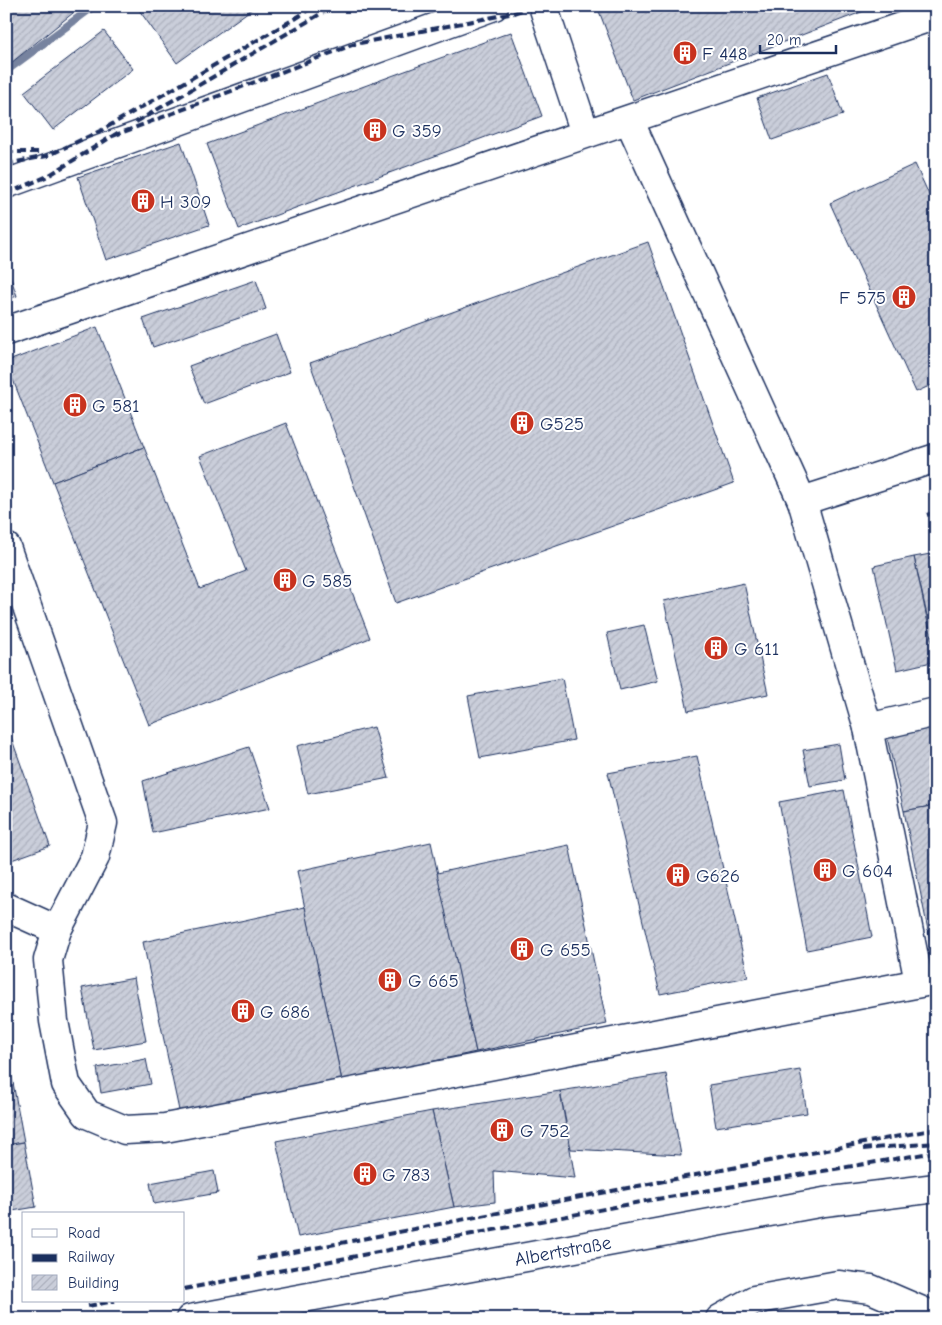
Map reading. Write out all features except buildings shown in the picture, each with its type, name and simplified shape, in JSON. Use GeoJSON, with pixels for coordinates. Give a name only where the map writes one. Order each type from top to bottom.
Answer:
{"type":"FeatureCollection","features":[{"type":"Feature","properties":{"kind":"street"},"geometry":{"type":"LineString","coordinates":[[6,184],[494,6]]}},
{"type":"Feature","properties":{"kind":"street"},"geometry":{"type":"LineString","coordinates":[[542,6],[585,133]]}},
{"type":"Feature","properties":{"kind":"street"},"geometry":{"type":"LineString","coordinates":[[6,331],[585,133],[629,120],[936,16]]}},
{"type":"Feature","properties":{"kind":"street"},"geometry":{"type":"LineString","coordinates":[[6,547],[103,823],[95,857],[57,930],[48,960],[54,1021],[66,1084],[87,1114],[125,1130],[165,1128],[927,981],[868,728],[802,501],[629,120]]}},
{"type":"Feature","properties":{"kind":"street"},"geometry":{"type":"LineString","coordinates":[[802,501],[936,458]]}},
{"type":"Feature","properties":{"kind":"street"},"geometry":{"type":"LineString","coordinates":[[868,728],[936,712]]}},
{"type":"Feature","properties":{"kind":"street"},"geometry":{"type":"LineString","coordinates":[[6,907],[57,930]]}},
{"type":"Feature","properties":{"kind":"street","name":"Albertstraße"},"geometry":{"type":"LineString","coordinates":[[190,1319],[824,1202],[936,1188]]}},
{"type":"Feature","properties":{"kind":"street"},"geometry":{"type":"LineString","coordinates":[[720,1319],[754,1300],[838,1285],[871,1289],[936,1317]]}},
{"type":"Feature","properties":{"kind":"waterway"},"geometry":{"type":"LineString","coordinates":[[6,71],[94,6]]}},
{"type":"Feature","properties":{"kind":"railway"},"geometry":{"type":"LineString","coordinates":[[295,19],[314,6]]}},
{"type":"Feature","properties":{"kind":"railway"},"geometry":{"type":"LineString","coordinates":[[136,122],[334,6]]}},
{"type":"Feature","properties":{"kind":"railway"},"geometry":{"type":"LineString","coordinates":[[113,136],[355,44],[514,13],[532,6]]}},
{"type":"Feature","properties":{"kind":"railway"},"geometry":{"type":"LineString","coordinates":[[6,164],[47,156],[102,130],[301,15]]}},
{"type":"Feature","properties":{"kind":"railway"},"geometry":{"type":"LineString","coordinates":[[6,194],[48,176],[119,132]]}},
{"type":"Feature","properties":{"kind":"railway"},"geometry":{"type":"LineString","coordinates":[[6,152],[41,152]]}},
{"type":"Feature","properties":{"kind":"railway"},"geometry":{"type":"LineString","coordinates":[[927,515],[936,512]]}},
{"type":"Feature","properties":{"kind":"railway"},"geometry":{"type":"LineString","coordinates":[[257,1259],[936,1129]]}},
{"type":"Feature","properties":{"kind":"railway"},"geometry":{"type":"LineString","coordinates":[[863,1149],[936,1143]]}},
{"type":"Feature","properties":{"kind":"railway"},"geometry":{"type":"LineString","coordinates":[[185,1289],[651,1200],[936,1152]]}},
{"type":"Feature","properties":{"kind":"railway"},"geometry":{"type":"LineString","coordinates":[[88,1306],[110,1302]]}},
{"type":"Feature","properties":{"kind":"place","name":"F 448"},"geometry":{"type":"Point","coordinates":[685,53]}},
{"type":"Feature","properties":{"kind":"place","name":"G 359"},"geometry":{"type":"Point","coordinates":[375,130]}},
{"type":"Feature","properties":{"kind":"place","name":"H 309"},"geometry":{"type":"Point","coordinates":[143,201]}},
{"type":"Feature","properties":{"kind":"place","name":"F 575"},"geometry":{"type":"Point","coordinates":[904,297]}},
{"type":"Feature","properties":{"kind":"place","name":"G 581"},"geometry":{"type":"Point","coordinates":[75,405]}},
{"type":"Feature","properties":{"kind":"place","name":"G525"},"geometry":{"type":"Point","coordinates":[522,423]}},
{"type":"Feature","properties":{"kind":"place","name":"G 585"},"geometry":{"type":"Point","coordinates":[285,580]}},
{"type":"Feature","properties":{"kind":"place","name":"G 611"},"geometry":{"type":"Point","coordinates":[716,648]}},
{"type":"Feature","properties":{"kind":"place","name":"G 604"},"geometry":{"type":"Point","coordinates":[825,870]}},
{"type":"Feature","properties":{"kind":"place","name":"G626"},"geometry":{"type":"Point","coordinates":[678,875]}},
{"type":"Feature","properties":{"kind":"place","name":"G 655"},"geometry":{"type":"Point","coordinates":[522,949]}},
{"type":"Feature","properties":{"kind":"place","name":"G 665"},"geometry":{"type":"Point","coordinates":[390,980]}},
{"type":"Feature","properties":{"kind":"place","name":"G 686"},"geometry":{"type":"Point","coordinates":[243,1011]}},
{"type":"Feature","properties":{"kind":"place","name":"G 752"},"geometry":{"type":"Point","coordinates":[502,1130]}},
{"type":"Feature","properties":{"kind":"place","name":"G 783"},"geometry":{"type":"Point","coordinates":[365,1174]}}]}
